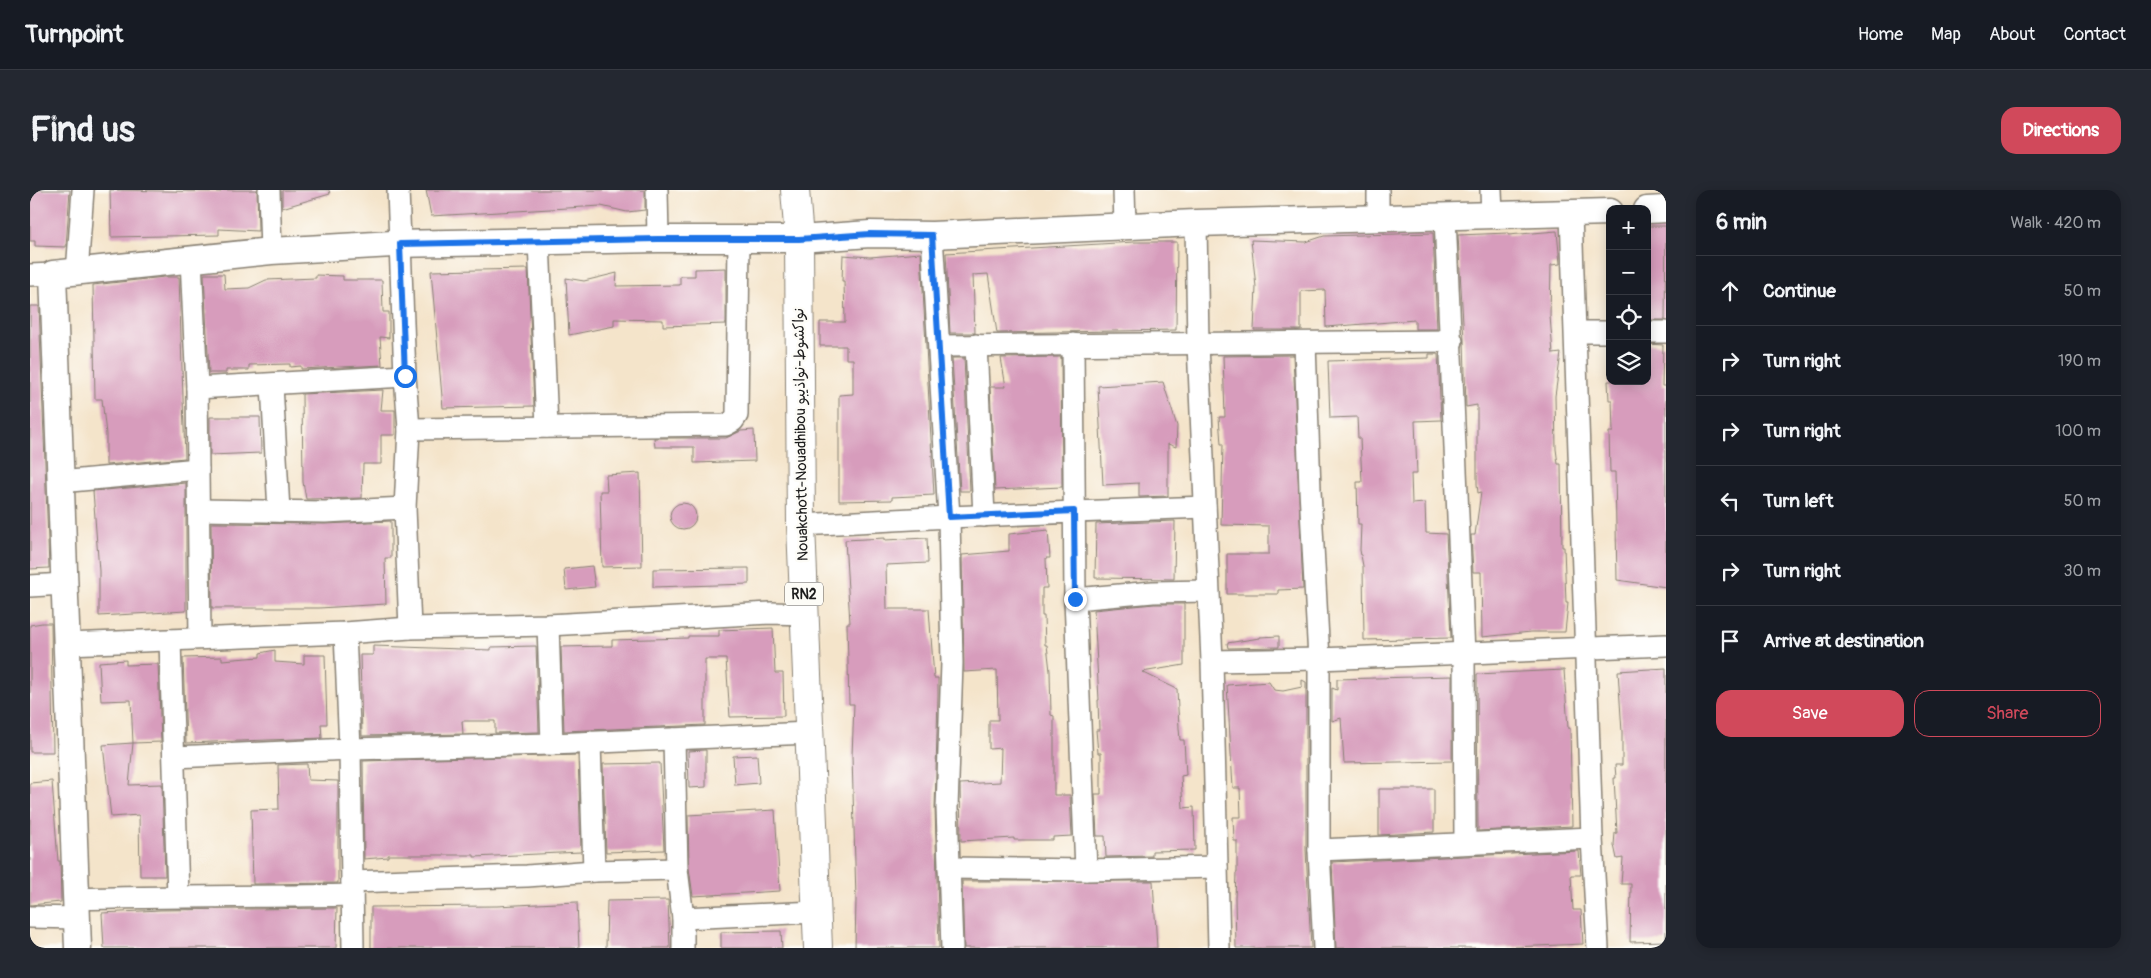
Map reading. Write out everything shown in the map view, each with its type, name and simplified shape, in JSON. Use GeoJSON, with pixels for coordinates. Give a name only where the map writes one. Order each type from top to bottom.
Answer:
{"type":"FeatureCollection","features":[{"type":"Feature","properties":{"kind":"highway","name":"Nouakchott-Nouadhibou نواكشوط-نواذيبو"},"geometry":{"type":"LineString","coordinates":[[795,190],[799,239],[801,526],[818,948]]}},
{"type":"Feature","properties":{"kind":"street"},"geometry":{"type":"LineString","coordinates":[[78,948],[53,274],[83,190]]}},
{"type":"Feature","properties":{"kind":"street"},"geometry":{"type":"LineString","coordinates":[[269,190],[271,252]]}},
{"type":"Feature","properties":{"kind":"street"},"geometry":{"type":"LineString","coordinates":[[398,190],[405,376],[409,429],[405,508],[410,628]]}},
{"type":"Feature","properties":{"kind":"street"},"geometry":{"type":"LineString","coordinates":[[656,190],[658,239]]}},
{"type":"Feature","properties":{"kind":"street"},"geometry":{"type":"LineString","coordinates":[[1124,190],[1125,226]]}},
{"type":"Feature","properties":{"kind":"street"},"geometry":{"type":"LineString","coordinates":[[1378,190],[1378,218]]}},
{"type":"Feature","properties":{"kind":"street"},"geometry":{"type":"LineString","coordinates":[[1491,190],[1492,216]]}},
{"type":"Feature","properties":{"kind":"street"},"geometry":{"type":"LineString","coordinates":[[1651,210],[1666,208]]}},
{"type":"Feature","properties":{"kind":"street"},"geometry":{"type":"LineString","coordinates":[[53,274],[271,252],[400,244],[658,239],[799,239],[870,234],[932,235],[1196,223],[1606,212]]}},
{"type":"Feature","properties":{"kind":"street"},"geometry":{"type":"LineString","coordinates":[[1571,214],[1585,648],[1598,948]]}},
{"type":"Feature","properties":{"kind":"street"},"geometry":{"type":"LineString","coordinates":[[1445,217],[1452,341],[1464,654],[1465,843]]}},
{"type":"Feature","properties":{"kind":"street"},"geometry":{"type":"LineString","coordinates":[[1196,223],[1198,344],[1212,661],[1219,948]]}},
{"type":"Feature","properties":{"kind":"street"},"geometry":{"type":"LineString","coordinates":[[932,235],[949,517],[952,663],[947,808],[952,948]]}},
{"type":"Feature","properties":{"kind":"street"},"geometry":{"type":"LineString","coordinates":[[409,429],[726,425],[733,421],[737,415],[739,239]]}},
{"type":"Feature","properties":{"kind":"street"},"geometry":{"type":"LineString","coordinates":[[539,241],[547,427]]}},
{"type":"Feature","properties":{"kind":"street"},"geometry":{"type":"LineString","coordinates":[[191,259],[197,388],[200,638]]}},
{"type":"Feature","properties":{"kind":"street"},"geometry":{"type":"LineString","coordinates":[[1576,332],[1606,332]]}},
{"type":"Feature","properties":{"kind":"street"},"geometry":{"type":"LineString","coordinates":[[1651,332],[1666,332]]}},
{"type":"Feature","properties":{"kind":"street"},"geometry":{"type":"LineString","coordinates":[[940,346],[1452,341]]}},
{"type":"Feature","properties":{"kind":"street"},"geometry":{"type":"LineString","coordinates":[[1305,343],[1318,659],[1319,850],[1324,948]]}},
{"type":"Feature","properties":{"kind":"street"},"geometry":{"type":"LineString","coordinates":[[1073,344],[1075,599],[1086,870]]}},
{"type":"Feature","properties":{"kind":"street"},"geometry":{"type":"LineString","coordinates":[[976,346],[984,516]]}},
{"type":"Feature","properties":{"kind":"street"},"geometry":{"type":"LineString","coordinates":[[197,388],[405,376]]}},
{"type":"Feature","properties":{"kind":"street"},"geometry":{"type":"LineString","coordinates":[[272,385],[279,511]]}},
{"type":"Feature","properties":{"kind":"street"},"geometry":{"type":"LineString","coordinates":[[60,482],[198,469]]}},
{"type":"Feature","properties":{"kind":"street"},"geometry":{"type":"LineString","coordinates":[[801,526],[1074,511],[1205,507]]}},
{"type":"Feature","properties":{"kind":"street"},"geometry":{"type":"LineString","coordinates":[[199,510],[279,511],[405,508]]}},
{"type":"Feature","properties":{"kind":"street"},"geometry":{"type":"LineString","coordinates":[[30,586],[64,584]]}},
{"type":"Feature","properties":{"kind":"street"},"geometry":{"type":"LineString","coordinates":[[1075,599],[1153,592],[1208,591]]}},
{"type":"Feature","properties":{"kind":"street"},"geometry":{"type":"LineString","coordinates":[[66,644],[345,633],[410,628],[548,625],[771,613],[804,614]]}},
{"type":"Feature","properties":{"kind":"street"},"geometry":{"type":"LineString","coordinates":[[548,625],[552,744]]}},
{"type":"Feature","properties":{"kind":"street"},"geometry":{"type":"LineString","coordinates":[[345,633],[350,748],[353,948]]}},
{"type":"Feature","properties":{"kind":"street"},"geometry":{"type":"LineString","coordinates":[[170,640],[178,896]]}},
{"type":"Feature","properties":{"kind":"street"},"geometry":{"type":"LineString","coordinates":[[1212,661],[1464,654],[1666,645]]}},
{"type":"Feature","properties":{"kind":"street"},"geometry":{"type":"LineString","coordinates":[[175,757],[350,748],[552,744],[810,733]]}},
{"type":"Feature","properties":{"kind":"street"},"geometry":{"type":"LineString","coordinates":[[674,739],[677,869],[683,918],[683,948]]}},
{"type":"Feature","properties":{"kind":"street"},"geometry":{"type":"LineString","coordinates":[[590,742],[594,871]]}},
{"type":"Feature","properties":{"kind":"street"},"geometry":{"type":"LineString","coordinates":[[1319,850],[1592,838]]}},
{"type":"Feature","properties":{"kind":"street"},"geometry":{"type":"LineString","coordinates":[[949,868],[1086,870],[1217,867]]}},
{"type":"Feature","properties":{"kind":"street"},"geometry":{"type":"LineString","coordinates":[[30,917],[77,908],[178,896],[237,897],[594,871],[677,869]]}},
{"type":"Feature","properties":{"kind":"street"},"geometry":{"type":"LineString","coordinates":[[683,918],[816,912]]}},
{"type":"Feature","properties":{"kind":"building"},"geometry":{"type":"Polygon","coordinates":[[[30,190],[70,190],[66,247],[35,246],[35,241],[30,241],[30,190]]]}},
{"type":"Feature","properties":{"kind":"building"},"geometry":{"type":"Polygon","coordinates":[[[110,190],[221,192],[221,190],[257,190],[258,231],[219,229],[219,235],[111,237],[110,190]]]}},
{"type":"Feature","properties":{"kind":"building"},"geometry":{"type":"Polygon","coordinates":[[[282,190],[329,190],[330,194],[282,208],[282,190]]]}},
{"type":"Feature","properties":{"kind":"building"},"geometry":{"type":"Polygon","coordinates":[[[426,190],[645,190],[645,210],[627,212],[601,206],[431,216],[426,190]]]}},
{"type":"Feature","properties":{"kind":"building"},"geometry":{"type":"Polygon","coordinates":[[[1651,226],[1666,226],[1665,320],[1651,320],[1651,226]]]}},
{"type":"Feature","properties":{"kind":"building"},"geometry":{"type":"Polygon","coordinates":[[[1557,231],[1560,264],[1551,265],[1550,316],[1553,354],[1561,353],[1555,396],[1556,449],[1558,464],[1561,464],[1562,547],[1564,547],[1566,603],[1568,603],[1565,632],[1531,632],[1482,637],[1481,572],[1473,572],[1471,535],[1475,535],[1481,492],[1478,493],[1477,484],[1477,405],[1466,407],[1458,235],[1508,233],[1508,235],[1557,231]]]}},
{"type":"Feature","properties":{"kind":"building"},"geometry":{"type":"Polygon","coordinates":[[[1433,233],[1437,329],[1415,329],[1415,320],[1326,327],[1325,290],[1301,291],[1301,330],[1254,330],[1256,287],[1251,240],[1306,242],[1324,236],[1433,233]]]}},
{"type":"Feature","properties":{"kind":"building"},"geometry":{"type":"Polygon","coordinates":[[[1134,242],[1177,242],[1176,330],[997,333],[988,274],[973,275],[975,333],[950,333],[946,253],[1134,242]]]}},
{"type":"Feature","properties":{"kind":"building"},"geometry":{"type":"Polygon","coordinates":[[[921,253],[934,495],[892,497],[892,500],[839,501],[839,395],[853,394],[853,359],[846,359],[846,346],[820,346],[820,322],[845,322],[844,281],[842,281],[843,255],[870,257],[921,253]]]}},
{"type":"Feature","properties":{"kind":"building"},"geometry":{"type":"Polygon","coordinates":[[[726,268],[726,324],[663,326],[663,320],[614,319],[614,326],[569,335],[566,278],[584,281],[617,273],[616,286],[680,285],[680,276],[695,276],[695,269],[726,268]]]}},
{"type":"Feature","properties":{"kind":"building"},"geometry":{"type":"Polygon","coordinates":[[[528,269],[534,406],[443,408],[431,271],[528,269]]]}},
{"type":"Feature","properties":{"kind":"building"},"geometry":{"type":"Polygon","coordinates":[[[204,274],[224,274],[225,289],[249,288],[266,280],[316,278],[316,275],[343,276],[343,280],[382,280],[383,312],[389,312],[389,338],[380,337],[382,365],[301,369],[301,366],[290,367],[290,364],[249,365],[249,370],[226,370],[226,373],[209,373],[204,274]]]}},
{"type":"Feature","properties":{"kind":"building"},"geometry":{"type":"Polygon","coordinates":[[[179,277],[185,458],[106,465],[106,434],[102,399],[95,399],[93,285],[179,277]]]}},
{"type":"Feature","properties":{"kind":"building"},"geometry":{"type":"Polygon","coordinates":[[[30,306],[39,306],[49,568],[30,569],[30,306]]]}},
{"type":"Feature","properties":{"kind":"building"},"geometry":{"type":"Polygon","coordinates":[[[1651,344],[1663,345],[1662,386],[1666,386],[1666,587],[1617,580],[1615,472],[1610,472],[1609,432],[1613,432],[1612,400],[1609,400],[1608,385],[1651,385],[1651,344]]]}},
{"type":"Feature","properties":{"kind":"building"},"geometry":{"type":"Polygon","coordinates":[[[1429,354],[1438,354],[1441,420],[1415,421],[1417,474],[1411,474],[1412,504],[1425,503],[1426,533],[1446,534],[1451,638],[1364,640],[1363,566],[1360,550],[1361,524],[1358,524],[1357,482],[1362,482],[1360,438],[1358,438],[1357,417],[1330,418],[1328,361],[1429,358],[1429,354]]]}},
{"type":"Feature","properties":{"kind":"building"},"geometry":{"type":"Polygon","coordinates":[[[1293,355],[1303,589],[1278,590],[1278,594],[1227,594],[1227,554],[1269,554],[1269,526],[1221,525],[1223,444],[1221,444],[1219,417],[1225,417],[1223,356],[1293,355]]]}},
{"type":"Feature","properties":{"kind":"building"},"geometry":{"type":"Polygon","coordinates":[[[1061,357],[1062,487],[995,490],[990,387],[1006,387],[1001,358],[1061,357]]]}},
{"type":"Feature","properties":{"kind":"building"},"geometry":{"type":"Polygon","coordinates":[[[952,358],[964,358],[970,491],[960,491],[952,358]]]}},
{"type":"Feature","properties":{"kind":"building"},"geometry":{"type":"Polygon","coordinates":[[[1163,382],[1177,426],[1176,447],[1168,444],[1168,496],[1139,497],[1139,483],[1103,485],[1098,386],[1163,382]]]}},
{"type":"Feature","properties":{"kind":"building"},"geometry":{"type":"Polygon","coordinates":[[[383,390],[381,410],[395,410],[395,435],[381,435],[381,464],[363,464],[362,498],[306,499],[303,482],[302,394],[383,390]]]}},
{"type":"Feature","properties":{"kind":"building"},"geometry":{"type":"Polygon","coordinates":[[[210,417],[260,417],[261,453],[210,455],[210,417]]]}},
{"type":"Feature","properties":{"kind":"building"},"geometry":{"type":"Polygon","coordinates":[[[754,430],[755,461],[694,463],[694,447],[655,447],[654,438],[726,438],[741,431],[754,430]]]}},
{"type":"Feature","properties":{"kind":"building"},"geometry":{"type":"Polygon","coordinates":[[[640,473],[642,566],[602,567],[600,491],[607,491],[606,475],[640,473]]]}},
{"type":"Feature","properties":{"kind":"building"},"geometry":{"type":"Polygon","coordinates":[[[186,483],[186,611],[99,616],[99,571],[93,491],[186,483]]]}},
{"type":"Feature","properties":{"kind":"building"},"geometry":{"type":"Polygon","coordinates":[[[683,503],[692,507],[696,516],[692,525],[683,529],[674,525],[670,516],[674,507],[683,503]]]}},
{"type":"Feature","properties":{"kind":"building"},"geometry":{"type":"Polygon","coordinates":[[[391,521],[391,558],[385,558],[386,604],[319,608],[212,608],[211,523],[325,524],[391,521]]]}},
{"type":"Feature","properties":{"kind":"building"},"geometry":{"type":"Polygon","coordinates":[[[1175,521],[1174,579],[1095,578],[1096,524],[1175,521]]]}},
{"type":"Feature","properties":{"kind":"building"},"geometry":{"type":"Polygon","coordinates":[[[1048,530],[1050,558],[1046,558],[1047,588],[1042,588],[1042,616],[1044,616],[1045,645],[1047,645],[1050,671],[1051,715],[1054,716],[1054,795],[1070,795],[1072,836],[1053,837],[1053,840],[1014,840],[1014,838],[961,841],[960,784],[1000,782],[1001,748],[989,749],[989,720],[998,720],[997,670],[964,672],[962,555],[1009,551],[1009,534],[1048,530]]]}},
{"type":"Feature","properties":{"kind":"building"},"geometry":{"type":"Polygon","coordinates":[[[885,538],[885,540],[927,538],[928,563],[886,565],[887,609],[929,609],[934,678],[938,678],[935,808],[939,948],[855,948],[856,899],[852,756],[854,704],[849,704],[847,623],[850,623],[845,540],[885,538]]]}},
{"type":"Feature","properties":{"kind":"building"},"geometry":{"type":"Polygon","coordinates":[[[592,566],[595,587],[566,590],[564,569],[592,566]]]}},
{"type":"Feature","properties":{"kind":"building"},"geometry":{"type":"Polygon","coordinates":[[[749,568],[749,584],[653,587],[653,569],[749,568]]]}},
{"type":"Feature","properties":{"kind":"building"},"geometry":{"type":"Polygon","coordinates":[[[1154,604],[1184,604],[1184,665],[1142,672],[1177,689],[1180,740],[1184,740],[1186,775],[1181,776],[1183,808],[1194,807],[1195,850],[1152,851],[1152,856],[1106,857],[1105,836],[1097,836],[1095,794],[1101,794],[1101,753],[1098,753],[1096,730],[1099,730],[1099,700],[1094,610],[1154,604]]]}},
{"type":"Feature","properties":{"kind":"building"},"geometry":{"type":"Polygon","coordinates":[[[51,623],[53,752],[30,752],[30,625],[51,623]]]}},
{"type":"Feature","properties":{"kind":"building"},"geometry":{"type":"Polygon","coordinates":[[[773,628],[775,673],[783,673],[784,716],[730,717],[726,659],[705,659],[705,725],[564,731],[561,647],[612,646],[612,640],[719,636],[719,630],[773,628]]]}},
{"type":"Feature","properties":{"kind":"building"},"geometry":{"type":"Polygon","coordinates":[[[1279,636],[1279,647],[1228,648],[1227,643],[1260,637],[1279,636]]]}},
{"type":"Feature","properties":{"kind":"building"},"geometry":{"type":"Polygon","coordinates":[[[373,646],[491,650],[491,647],[536,646],[539,732],[495,733],[495,721],[462,721],[463,734],[362,736],[360,655],[373,655],[373,646]]]}},
{"type":"Feature","properties":{"kind":"building"},"geometry":{"type":"Polygon","coordinates":[[[275,650],[275,662],[304,664],[304,655],[325,655],[327,724],[321,724],[322,738],[186,743],[183,658],[222,657],[222,660],[260,657],[260,653],[275,650]]]}},
{"type":"Feature","properties":{"kind":"building"},"geometry":{"type":"Polygon","coordinates":[[[126,660],[126,665],[158,664],[161,742],[133,743],[131,700],[101,701],[99,662],[126,660]]]}},
{"type":"Feature","properties":{"kind":"building"},"geometry":{"type":"Polygon","coordinates":[[[1666,668],[1666,941],[1630,942],[1631,884],[1621,884],[1623,858],[1617,859],[1614,845],[1615,833],[1617,833],[1615,765],[1622,765],[1618,671],[1666,668]]]}},
{"type":"Feature","properties":{"kind":"building"},"geometry":{"type":"Polygon","coordinates":[[[1564,670],[1568,728],[1570,728],[1572,826],[1478,831],[1477,674],[1564,670]]]}},
{"type":"Feature","properties":{"kind":"building"},"geometry":{"type":"Polygon","coordinates":[[[1452,676],[1452,761],[1344,763],[1341,718],[1332,721],[1332,688],[1337,690],[1337,679],[1452,676]]]}},
{"type":"Feature","properties":{"kind":"building"},"geometry":{"type":"Polygon","coordinates":[[[1302,680],[1306,682],[1306,850],[1311,948],[1236,948],[1237,841],[1234,841],[1233,817],[1241,817],[1240,788],[1233,788],[1227,685],[1269,682],[1274,690],[1283,691],[1302,687],[1302,680]]]}},
{"type":"Feature","properties":{"kind":"building"},"geometry":{"type":"Polygon","coordinates":[[[133,743],[129,785],[162,784],[165,876],[140,876],[139,815],[111,817],[103,745],[133,743]]]}},
{"type":"Feature","properties":{"kind":"building"},"geometry":{"type":"Polygon","coordinates":[[[706,750],[706,787],[689,788],[688,751],[706,750]]]}},
{"type":"Feature","properties":{"kind":"building"},"geometry":{"type":"Polygon","coordinates":[[[578,755],[581,852],[474,857],[474,855],[388,855],[388,857],[364,859],[363,761],[578,755]]]}},
{"type":"Feature","properties":{"kind":"building"},"geometry":{"type":"Polygon","coordinates":[[[757,755],[759,783],[735,785],[733,756],[757,755]]]}},
{"type":"Feature","properties":{"kind":"building"},"geometry":{"type":"Polygon","coordinates":[[[660,763],[664,850],[606,852],[603,764],[660,763]]]}},
{"type":"Feature","properties":{"kind":"building"},"geometry":{"type":"Polygon","coordinates":[[[307,764],[308,780],[338,781],[338,883],[253,884],[251,810],[279,809],[278,765],[307,764]]]}},
{"type":"Feature","properties":{"kind":"building"},"geometry":{"type":"Polygon","coordinates":[[[52,781],[58,861],[60,861],[61,902],[30,905],[30,783],[52,781]]]}},
{"type":"Feature","properties":{"kind":"building"},"geometry":{"type":"Polygon","coordinates":[[[1379,789],[1434,789],[1434,832],[1379,835],[1379,789]]]}},
{"type":"Feature","properties":{"kind":"building"},"geometry":{"type":"Polygon","coordinates":[[[775,810],[780,891],[693,896],[689,868],[688,815],[775,810]]]}},
{"type":"Feature","properties":{"kind":"building"},"geometry":{"type":"Polygon","coordinates":[[[1579,851],[1581,875],[1571,875],[1573,910],[1581,910],[1583,944],[1490,948],[1336,948],[1332,862],[1579,851]]]}},
{"type":"Feature","properties":{"kind":"building"},"geometry":{"type":"Polygon","coordinates":[[[962,881],[1153,881],[1157,948],[964,948],[962,881]]]}},
{"type":"Feature","properties":{"kind":"building"},"geometry":{"type":"Polygon","coordinates":[[[668,900],[670,948],[606,948],[607,901],[668,900]]]}},
{"type":"Feature","properties":{"kind":"building"},"geometry":{"type":"Polygon","coordinates":[[[577,902],[579,948],[371,948],[371,907],[497,906],[577,902]]]}},
{"type":"Feature","properties":{"kind":"building"},"geometry":{"type":"Polygon","coordinates":[[[337,908],[336,948],[104,948],[102,913],[160,910],[337,908]]]}},
{"type":"Feature","properties":{"kind":"building"},"geometry":{"type":"Polygon","coordinates":[[[781,931],[782,948],[721,948],[721,932],[781,931]]]}},
{"type":"Feature","properties":{"kind":"route"},"geometry":{"type":"LineString","coordinates":[[405,376],[400,244],[658,239],[799,239],[870,234],[932,235],[949,517],[1074,511],[1075,599]]}}]}
